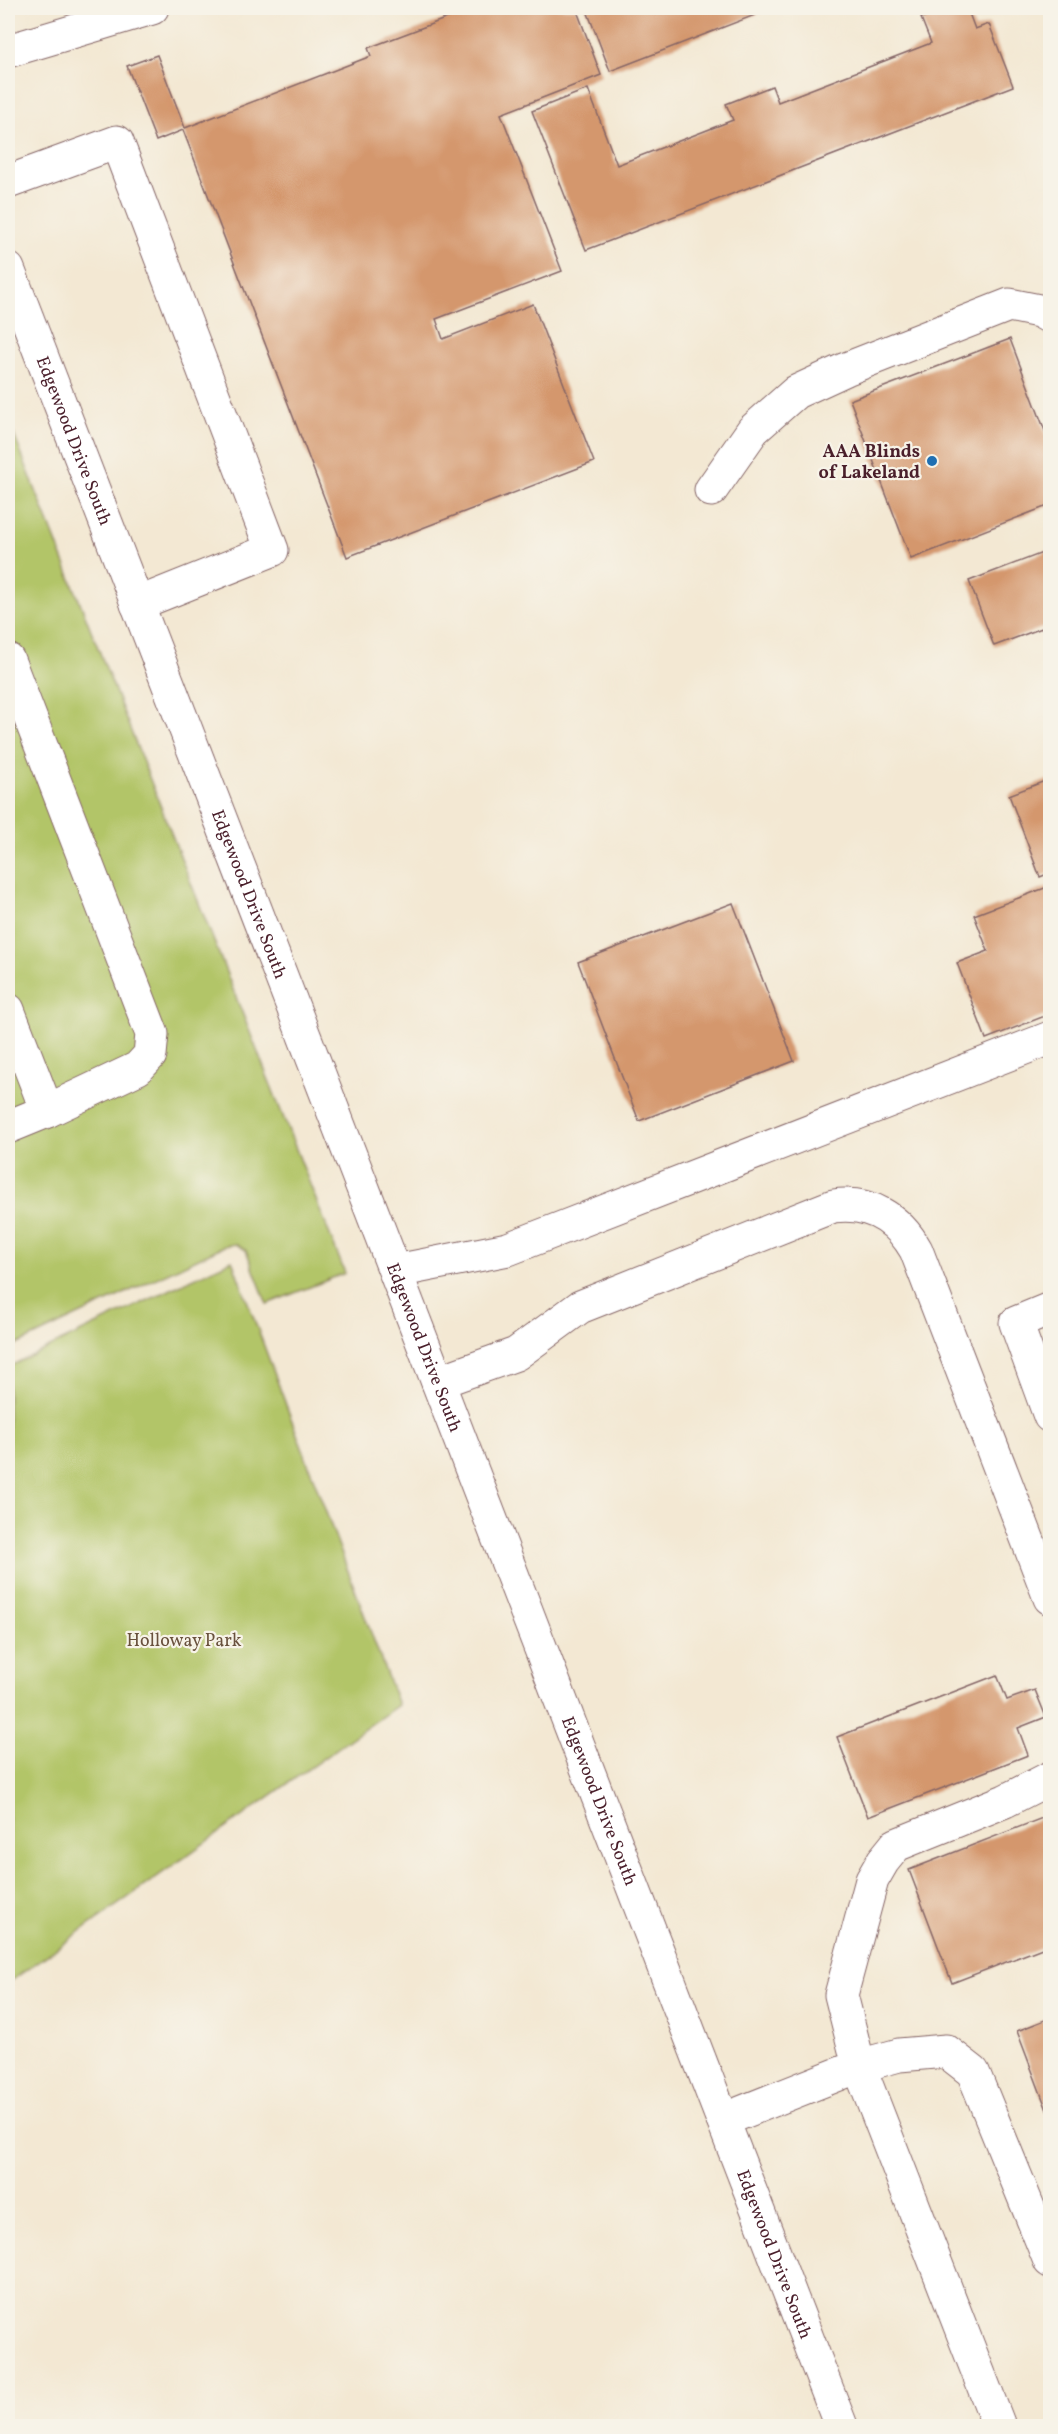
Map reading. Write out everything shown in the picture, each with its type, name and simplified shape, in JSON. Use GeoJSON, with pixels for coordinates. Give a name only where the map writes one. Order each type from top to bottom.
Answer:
{"type":"FeatureCollection","features":[{"type":"Feature","properties":{"kind":"street"},"geometry":{"type":"LineString","coordinates":[[8,51],[152,8]]}},
{"type":"Feature","properties":{"kind":"street"},"geometry":{"type":"LineString","coordinates":[[8,182],[117,142],[272,550],[137,604]]}},
{"type":"Feature","properties":{"kind":"street","name":"Edgewood Drive South"},"geometry":{"type":"LineString","coordinates":[[8,269],[841,2427]]}},
{"type":"Feature","properties":{"kind":"street"},"geometry":{"type":"LineString","coordinates":[[711,490],[753,430],[796,392],[846,369],[1009,305],[1039,311],[1050,317]]}},
{"type":"Feature","properties":{"kind":"street"},"geometry":{"type":"LineString","coordinates":[[8,660],[152,1034],[150,1055],[138,1068],[8,1127]]}},
{"type":"Feature","properties":{"kind":"street"},"geometry":{"type":"LineString","coordinates":[[8,1010],[47,1111]]}},
{"type":"Feature","properties":{"kind":"street"},"geometry":{"type":"LineString","coordinates":[[396,1271],[508,1249],[1050,1038]]}},
{"type":"Feature","properties":{"kind":"street"},"geometry":{"type":"LineString","coordinates":[[438,1382],[516,1354],[580,1307],[833,1206],[850,1204],[870,1207],[905,1230],[916,1250],[1050,1598]]}},
{"type":"Feature","properties":{"kind":"street"},"geometry":{"type":"LineString","coordinates":[[1050,1310],[1016,1323],[1050,1416]]}},
{"type":"Feature","properties":{"kind":"street"},"geometry":{"type":"LineString","coordinates":[[999,2427],[859,2066],[841,1995],[872,1880],[896,1845],[1005,1801],[1050,1778]]}},
{"type":"Feature","properties":{"kind":"street"},"geometry":{"type":"LineString","coordinates":[[723,2120],[859,2066],[899,2055],[946,2051],[973,2072],[1050,2260]]}},
{"type":"Feature","properties":{"kind":"green space"},"geometry":{"type":"Polygon","coordinates":[[[8,420],[345,1273],[267,1304],[246,1250],[236,1244],[224,1246],[8,1349],[8,420]]]}},
{"type":"Feature","properties":{"kind":"green space","name":"Holloway Park"},"geometry":{"type":"Polygon","coordinates":[[[232,1260],[398,1705],[8,1983],[8,1367],[232,1260]]]}},
{"type":"Feature","properties":{"kind":"building"},"geometry":{"type":"Polygon","coordinates":[[[474,8],[576,8],[601,75],[501,114],[562,271],[436,319],[443,339],[533,304],[594,462],[347,557],[183,130],[156,141],[127,66],[157,55],[185,128],[371,56],[368,48],[474,8]]]}},
{"type":"Feature","properties":{"kind":"building"},"geometry":{"type":"Polygon","coordinates":[[[586,8],[773,8],[610,71],[586,8]]]}},
{"type":"Feature","properties":{"kind":"building"},"geometry":{"type":"Polygon","coordinates":[[[948,8],[967,8],[975,29],[989,24],[1013,86],[586,250],[532,111],[588,89],[617,165],[733,120],[726,104],[772,86],[778,102],[931,43],[921,18],[948,8]]]}},
{"type":"Feature","properties":{"kind":"building"},"geometry":{"type":"Polygon","coordinates":[[[1010,339],[1050,444],[1050,505],[911,559],[850,400],[1010,339]]]}},
{"type":"Feature","properties":{"kind":"building"},"geometry":{"type":"Polygon","coordinates":[[[1050,550],[1050,625],[994,646],[969,581],[1050,550]]]}},
{"type":"Feature","properties":{"kind":"building"},"geometry":{"type":"Polygon","coordinates":[[[1050,779],[1050,873],[1040,877],[1009,795],[1050,779]]]}},
{"type":"Feature","properties":{"kind":"building"},"geometry":{"type":"Polygon","coordinates":[[[1050,886],[1050,1014],[986,1039],[957,963],[988,951],[974,915],[1050,886]]]}},
{"type":"Feature","properties":{"kind":"building"},"geometry":{"type":"Polygon","coordinates":[[[733,903],[794,1061],[639,1121],[578,962],[733,903]]]}},
{"type":"Feature","properties":{"kind":"building"},"geometry":{"type":"Polygon","coordinates":[[[1050,1344],[1050,1359],[1045,1346],[1050,1344]]]}},
{"type":"Feature","properties":{"kind":"building"},"geometry":{"type":"Polygon","coordinates":[[[997,1675],[1007,1700],[1035,1690],[1046,1717],[1018,1728],[1028,1755],[868,1817],[837,1737],[997,1675]]]}},
{"type":"Feature","properties":{"kind":"building"},"geometry":{"type":"Polygon","coordinates":[[[1050,1815],[1050,1945],[952,1983],[909,1870],[1050,1815]]]}},
{"type":"Feature","properties":{"kind":"building"},"geometry":{"type":"Polygon","coordinates":[[[1050,2018],[1050,2118],[1017,2031],[1050,2018]]]}},
{"type":"Feature","properties":{"kind":"place","name":"AAA Blinds of Lakeland"},"geometry":{"type":"Point","coordinates":[932,461]}}]}
